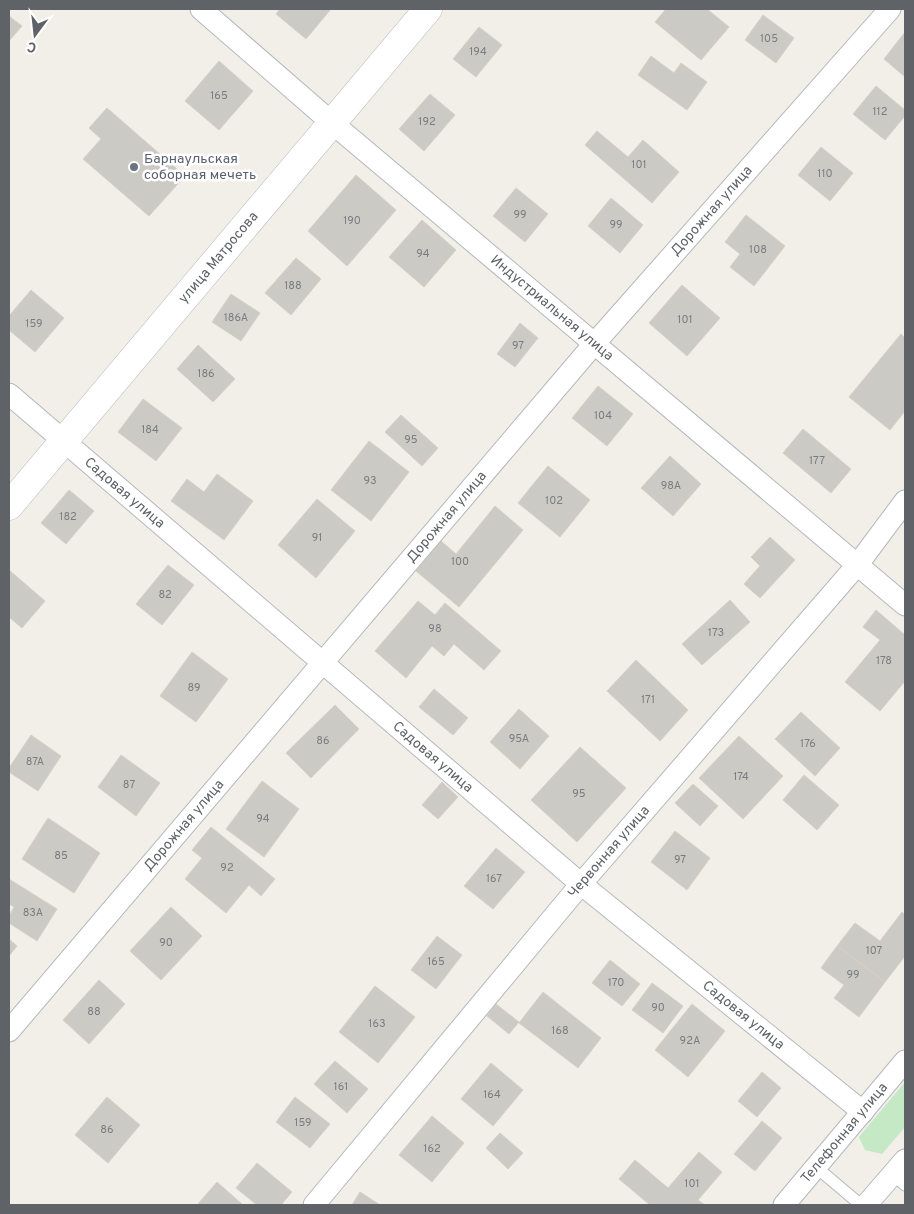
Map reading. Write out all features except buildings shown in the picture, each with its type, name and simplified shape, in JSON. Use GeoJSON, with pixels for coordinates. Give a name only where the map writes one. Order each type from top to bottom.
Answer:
{"type":"FeatureCollection","features":[{"type":"Feature","properties":{"kind":"street","name":"Индустриальная улица"},"geometry":{"type":"LineString","coordinates":[[201,9],[331,122],[905,605]]}},
{"type":"Feature","properties":{"kind":"street","name":"улица Матросова"},"geometry":{"type":"LineString","coordinates":[[9,506],[428,9]]}},
{"type":"Feature","properties":{"kind":"street","name":"Дорожная улица"},"geometry":{"type":"LineString","coordinates":[[9,1031],[321,661],[594,344],[890,9]]}},
{"type":"Feature","properties":{"kind":"street","name":"Садовая улица"},"geometry":{"type":"LineString","coordinates":[[9,394],[581,884],[863,1112]]}},
{"type":"Feature","properties":{"kind":"street","name":"Червонная улица"},"geometry":{"type":"LineString","coordinates":[[314,1205],[581,884],[858,564],[905,501]]}},
{"type":"Feature","properties":{"kind":"street","name":"Телефонная улица"},"geometry":{"type":"LineString","coordinates":[[784,1205],[905,1061]]}},
{"type":"Feature","properties":{"kind":"street"},"geometry":{"type":"LineString","coordinates":[[866,1205],[901,1173]]}},
{"type":"Feature","properties":{"kind":"lane"},"geometry":{"type":"LineString","coordinates":[[816,1168],[861,1205]]}},
{"type":"Feature","properties":{"kind":"green space"},"geometry":{"type":"Polygon","coordinates":[[[905,1082],[905,1127],[882,1154],[865,1150],[859,1137],[905,1082]]]}},
{"type":"Feature","properties":{"kind":"place","name":"Барнаульская соборная мечеть"},"geometry":{"type":"Point","coordinates":[134,167]}}]}
